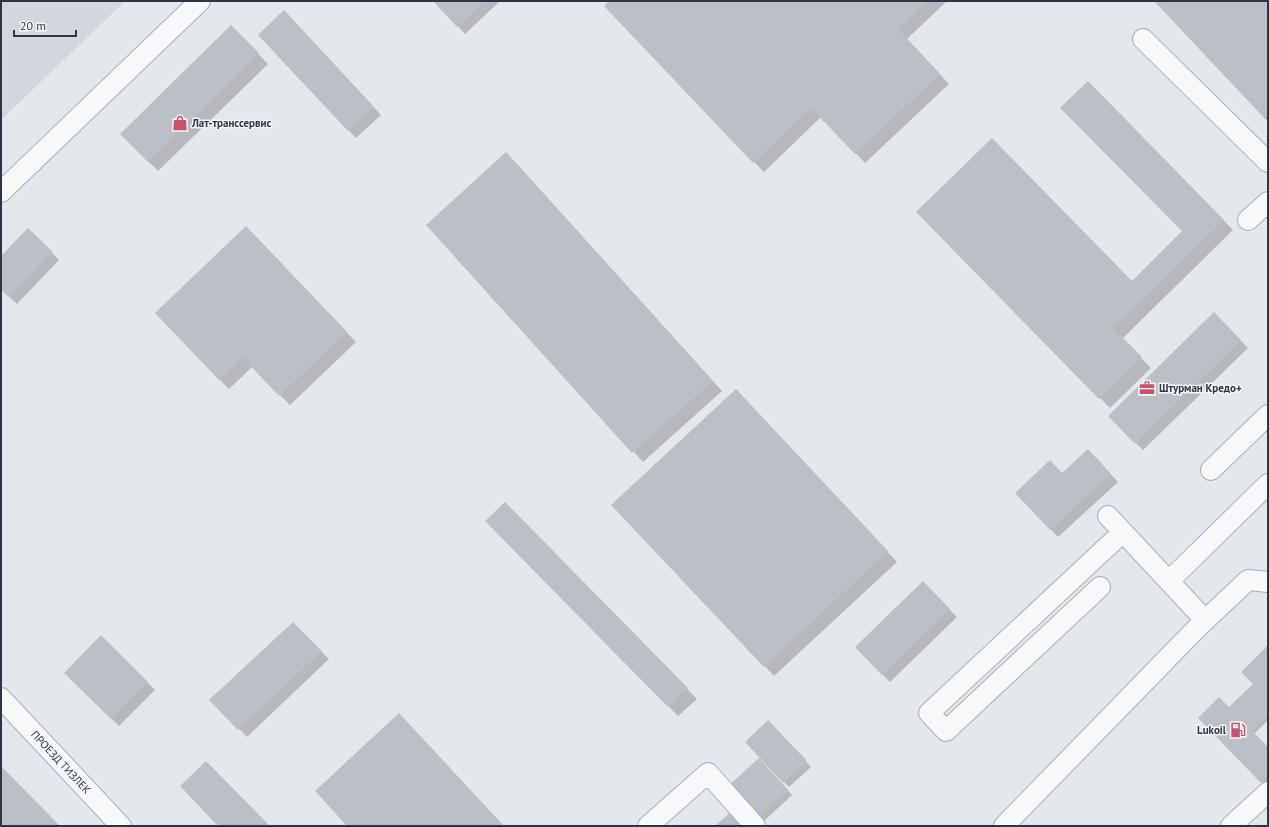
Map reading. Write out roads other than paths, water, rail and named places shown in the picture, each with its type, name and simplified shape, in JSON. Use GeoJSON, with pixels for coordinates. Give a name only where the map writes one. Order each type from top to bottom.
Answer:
{"type":"FeatureCollection","features":[{"type":"Feature","properties":{"kind":"street"},"geometry":{"type":"LineString","coordinates":[[1,192],[200,1]]}},
{"type":"Feature","properties":{"kind":"street"},"geometry":{"type":"LineString","coordinates":[[1143,39],[1268,162]]}},
{"type":"Feature","properties":{"kind":"street"},"geometry":{"type":"LineString","coordinates":[[1248,220],[1268,202]]}},
{"type":"Feature","properties":{"kind":"street"},"geometry":{"type":"LineString","coordinates":[[1212,470],[1268,415]]}},
{"type":"Feature","properties":{"kind":"street"},"geometry":{"type":"LineString","coordinates":[[1169,581],[1268,484]]}},
{"type":"Feature","properties":{"kind":"street"},"geometry":{"type":"LineString","coordinates":[[1108,516],[1205,620]]}},
{"type":"Feature","properties":{"kind":"street"},"geometry":{"type":"LineString","coordinates":[[1100,587],[946,731],[929,713],[1123,532]]}},
{"type":"Feature","properties":{"kind":"street"},"geometry":{"type":"LineString","coordinates":[[1004,826],[1205,620],[1248,580],[1268,582]]}},
{"type":"Feature","properties":{"kind":"street","name":"ПРОЕЗД ТИЗЛЕК"},"geometry":{"type":"LineString","coordinates":[[1,698],[121,826]]}},
{"type":"Feature","properties":{"kind":"street"},"geometry":{"type":"LineString","coordinates":[[648,826],[708,773],[755,826]]}},
{"type":"Feature","properties":{"kind":"street"},"geometry":{"type":"LineString","coordinates":[[1231,826],[1268,792]]}},
{"type":"Feature","properties":{"kind":"place","name":"Лат-транссервис"},"geometry":{"type":"Point","coordinates":[180,123]}},
{"type":"Feature","properties":{"kind":"place","name":"Штурман Кредо+"},"geometry":{"type":"Point","coordinates":[1147,388]}},
{"type":"Feature","properties":{"kind":"place","name":"Lukoil"},"geometry":{"type":"Point","coordinates":[1238,730]}}]}
